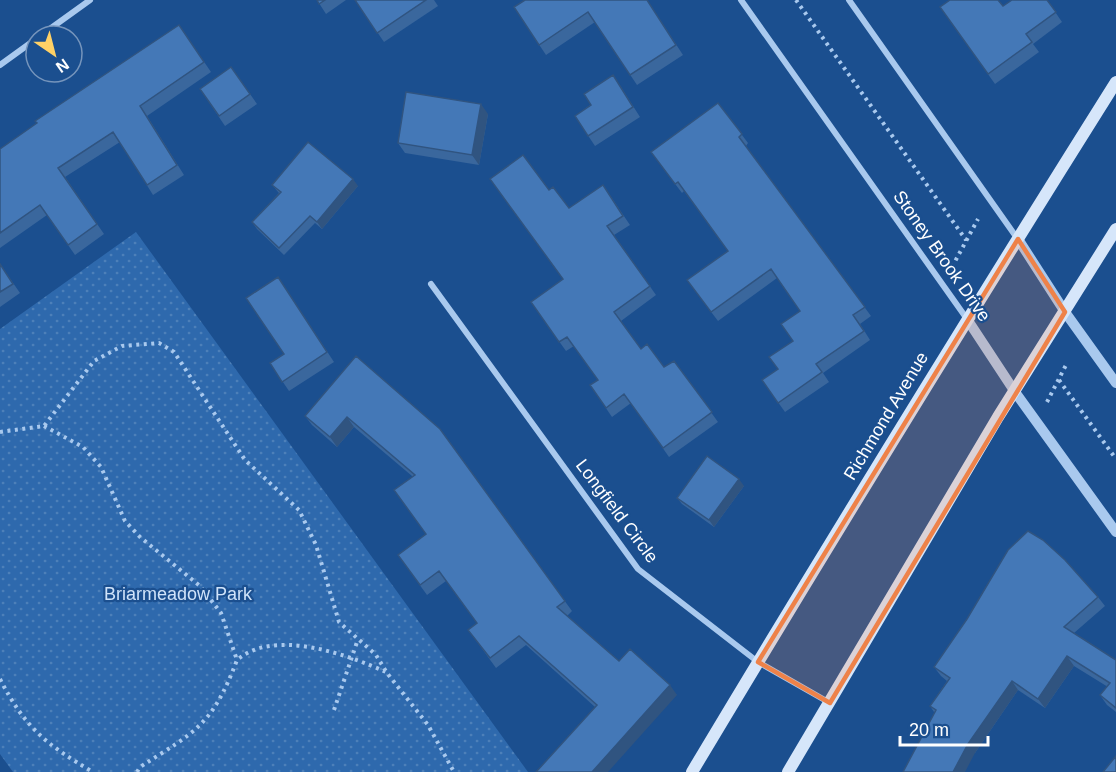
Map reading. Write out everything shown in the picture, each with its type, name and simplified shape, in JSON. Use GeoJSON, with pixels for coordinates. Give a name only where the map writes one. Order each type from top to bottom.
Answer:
{"type":"FeatureCollection","features":[{"type":"Feature","properties":{"kind":"main road","name":"Richmond Avenue"},"geometry":{"type":"LineString","coordinates":[[692,772],[967,319],[1018,238],[1032,220],[1116,82]]}},
{"type":"Feature","properties":{"kind":"main road"},"geometry":{"type":"LineString","coordinates":[[788,772],[1015,392],[1116,229]]}},
{"type":"Feature","properties":{"kind":"street"},"geometry":{"type":"LineString","coordinates":[[57,24],[90,0]]}},
{"type":"Feature","properties":{"kind":"street","name":"Stoney Brook Drive"},"geometry":{"type":"LineString","coordinates":[[741,0],[967,319],[1015,392],[1116,532]]}},
{"type":"Feature","properties":{"kind":"street"},"geometry":{"type":"LineString","coordinates":[[849,0],[1018,238],[1065,312],[1116,383]]}},
{"type":"Feature","properties":{"kind":"street"},"geometry":{"type":"LineString","coordinates":[[0,65],[24,48]]}},
{"type":"Feature","properties":{"kind":"street","name":"Longfield Circle"},"geometry":{"type":"LineString","coordinates":[[431,284],[638,568],[758,662],[830,703]]}},
{"type":"Feature","properties":{"kind":"path"},"geometry":{"type":"LineString","coordinates":[[796,0],[966,240]]}},
{"type":"Feature","properties":{"kind":"path"},"geometry":{"type":"LineString","coordinates":[[947,275],[978,219]]}},
{"type":"Feature","properties":{"kind":"path"},"geometry":{"type":"LineString","coordinates":[[44,426],[94,361],[122,346],[159,343],[174,352],[245,460],[298,510],[316,545],[339,622],[376,655],[428,726],[453,772]]}},
{"type":"Feature","properties":{"kind":"path"},"geometry":{"type":"LineString","coordinates":[[1041,411],[1066,365]]}},
{"type":"Feature","properties":{"kind":"path"},"geometry":{"type":"LineString","coordinates":[[1059,380],[1116,459]]}},
{"type":"Feature","properties":{"kind":"path"},"geometry":{"type":"LineString","coordinates":[[0,432],[44,426],[83,447],[101,467],[125,521],[140,537],[201,586],[221,614],[237,660]]}},
{"type":"Feature","properties":{"kind":"path"},"geometry":{"type":"LineString","coordinates":[[334,710],[358,639]]}},
{"type":"Feature","properties":{"kind":"path"},"geometry":{"type":"LineString","coordinates":[[136,772],[140,767],[194,732],[213,713],[225,692],[237,660],[263,645],[300,646],[352,657],[387,673]]}},
{"type":"Feature","properties":{"kind":"path"},"geometry":{"type":"LineString","coordinates":[[0,679],[13,705],[32,730],[61,753],[93,772]]}},
{"type":"Feature","properties":{"kind":"highlighted area"},"geometry":{"type":"Polygon","coordinates":[[[1018,239],[1065,312],[830,703],[758,662],[1018,239]]]}},
{"type":"Feature","properties":{"kind":"green space","name":"Briarmeadow Park"},"geometry":{"type":"Polygon","coordinates":[[[136,232],[528,772],[13,772],[0,754],[0,329],[136,232]]]}},
{"type":"Feature","properties":{"kind":"building"},"geometry":{"type":"Polygon","coordinates":[[[355,0],[426,0],[377,33],[355,0]]]}},
{"type":"Feature","properties":{"kind":"building"},"geometry":{"type":"Polygon","coordinates":[[[525,0],[647,0],[676,45],[630,75],[588,12],[539,45],[514,7],[525,0]]]}},
{"type":"Feature","properties":{"kind":"building"},"geometry":{"type":"Polygon","coordinates":[[[950,0],[998,0],[1003,6],[1012,0],[1047,0],[1056,12],[1026,34],[1032,42],[988,74],[940,7],[950,0]]]}},
{"type":"Feature","properties":{"kind":"building"},"geometry":{"type":"Polygon","coordinates":[[[179,25],[204,62],[140,106],[177,165],[147,185],[113,132],[58,168],[97,224],[68,245],[40,205],[0,233],[0,149],[37,123],[35,121],[179,25]]]}},
{"type":"Feature","properties":{"kind":"building"},"geometry":{"type":"Polygon","coordinates":[[[231,67],[250,94],[219,116],[200,89],[231,67]]]}},
{"type":"Feature","properties":{"kind":"building"},"geometry":{"type":"Polygon","coordinates":[[[613,75],[633,107],[588,136],[575,116],[591,105],[584,94],[613,75]]]}},
{"type":"Feature","properties":{"kind":"building"},"geometry":{"type":"Polygon","coordinates":[[[406,92],[481,104],[472,155],[398,143],[406,92]]]}},
{"type":"Feature","properties":{"kind":"building"},"geometry":{"type":"Polygon","coordinates":[[[718,103],[742,134],[739,137],[865,307],[853,315],[864,331],[816,364],[822,372],[778,403],[762,380],[778,369],[769,357],[793,341],[781,324],[800,311],[771,269],[711,312],[687,280],[728,251],[678,182],[675,184],[651,152],[718,103]]]}},
{"type":"Feature","properties":{"kind":"building"},"geometry":{"type":"Polygon","coordinates":[[[308,142],[353,179],[317,222],[310,216],[279,248],[252,222],[281,192],[272,185],[308,142]]]}},
{"type":"Feature","properties":{"kind":"building"},"geometry":{"type":"Polygon","coordinates":[[[523,155],[549,190],[553,187],[569,208],[603,185],[623,216],[607,226],[650,286],[614,312],[641,349],[647,344],[664,367],[674,361],[712,412],[663,448],[624,394],[606,408],[590,385],[598,380],[567,337],[559,342],[531,302],[563,279],[490,179],[523,155]]]}},
{"type":"Feature","properties":{"kind":"building"},"geometry":{"type":"Polygon","coordinates":[[[0,264],[13,284],[0,292],[0,264]]]}},
{"type":"Feature","properties":{"kind":"building"},"geometry":{"type":"Polygon","coordinates":[[[278,277],[327,352],[282,382],[270,363],[284,354],[246,298],[278,277]]]}},
{"type":"Feature","properties":{"kind":"building"},"geometry":{"type":"Polygon","coordinates":[[[356,356],[440,429],[565,601],[557,607],[619,661],[630,649],[670,685],[592,772],[536,772],[597,705],[519,636],[490,658],[468,630],[477,623],[439,571],[420,585],[398,555],[426,534],[394,490],[415,475],[347,417],[330,437],[305,416],[356,356]]]}},
{"type":"Feature","properties":{"kind":"building"},"geometry":{"type":"Polygon","coordinates":[[[707,456],[739,479],[709,520],[677,498],[707,456]]]}},
{"type":"Feature","properties":{"kind":"building"},"geometry":{"type":"Polygon","coordinates":[[[1028,531],[1043,540],[1065,560],[1098,597],[1064,627],[1116,660],[1116,708],[1100,695],[1110,683],[1067,656],[1038,699],[1012,681],[968,744],[953,772],[903,772],[936,710],[930,706],[950,678],[934,667],[967,619],[1008,550],[1028,531]]]}},
{"type":"Feature","properties":{"kind":"building"},"geometry":{"type":"Polygon","coordinates":[[[1116,756],[1116,772],[1103,772],[1116,756]]]}}]}
